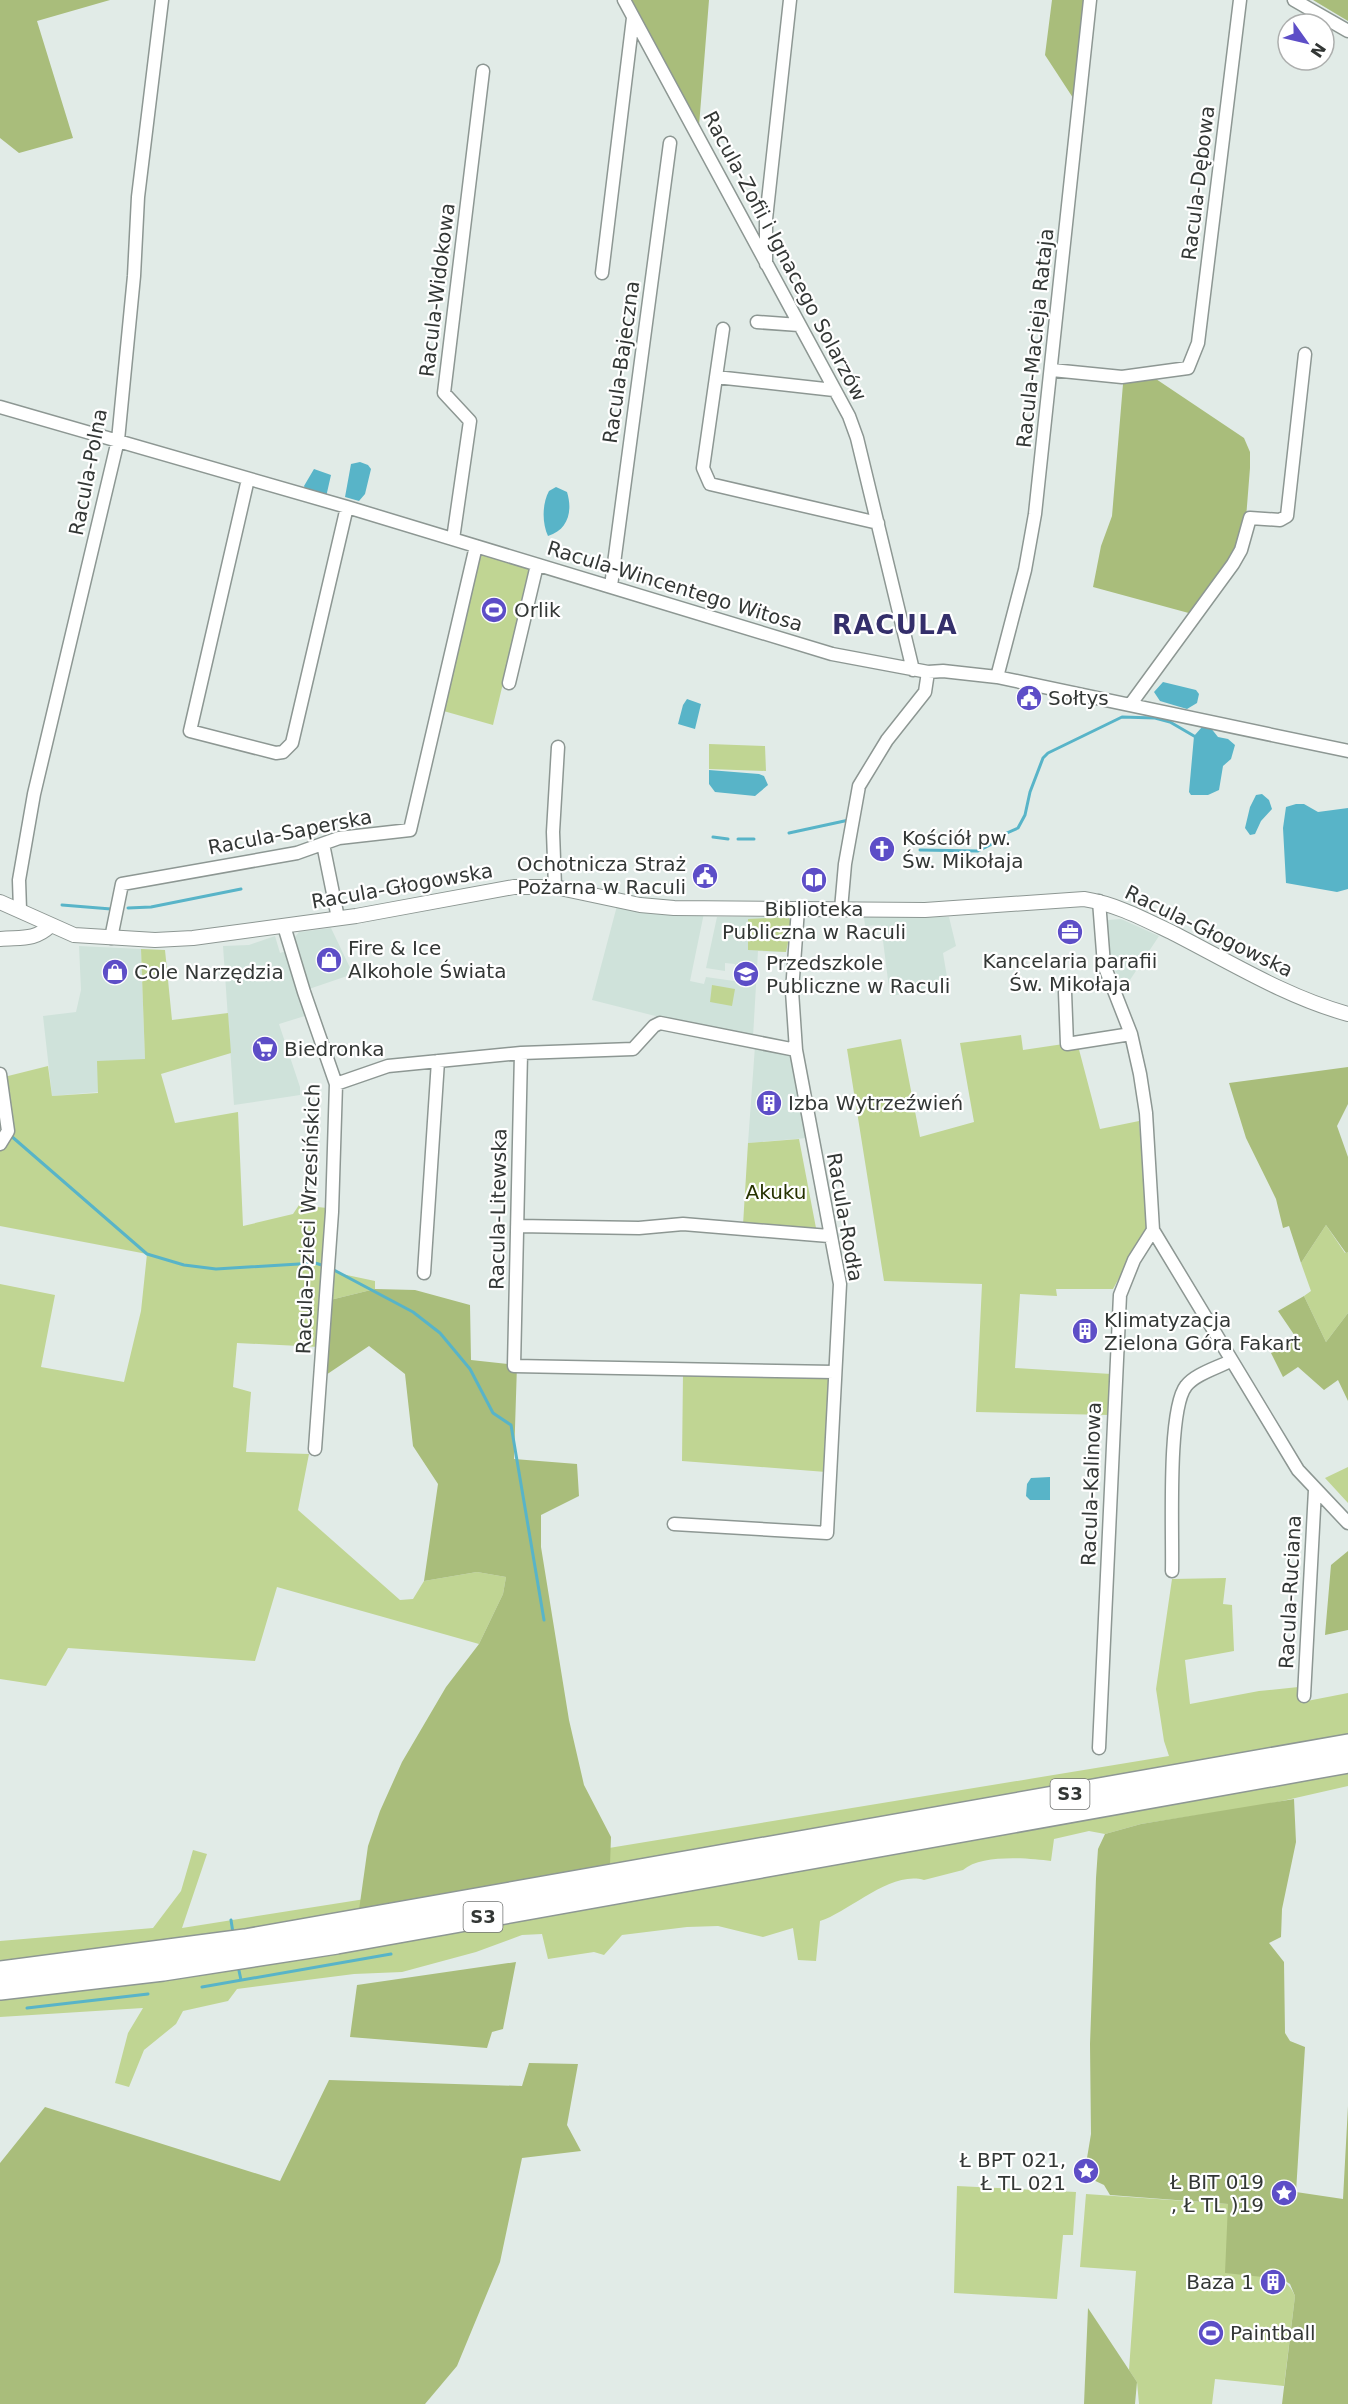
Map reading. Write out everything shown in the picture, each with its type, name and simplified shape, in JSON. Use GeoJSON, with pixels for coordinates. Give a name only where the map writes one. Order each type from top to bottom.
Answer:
{"type":"FeatureCollection","features":[{"type":"Feature","properties":{"kind":"highway","name":"S3"},"geometry":{"type":"LineString","coordinates":[[789,1853],[1348,1745]]}},
{"type":"Feature","properties":{"kind":"highway","name":"S3"},"geometry":{"type":"LineString","coordinates":[[0,1989],[789,1853],[1348,1762]]}},
{"type":"Feature","properties":{"kind":"highway","name":"S3"},"geometry":{"type":"LineString","coordinates":[[0,1972],[170,1960]]}},
{"type":"Feature","properties":{"kind":"street","name":"Racula-Polna"},"geometry":{"type":"LineString","coordinates":[[20,910],[19,879],[34,795],[118,440],[134,276],[138,197],[162,0]]}},
{"type":"Feature","properties":{"kind":"street","name":"Racula-Zofii i Ignacego Solarzów"},"geometry":{"type":"LineString","coordinates":[[624,0],[687,113],[765,265],[834,390],[857,438],[913,670]]}},
{"type":"Feature","properties":{"kind":"street"},"geometry":{"type":"LineString","coordinates":[[765,265],[766,219],[790,0]]}},
{"type":"Feature","properties":{"kind":"street","name":"Racula-Macieja Rataja"},"geometry":{"type":"LineString","coordinates":[[997,677],[1025,570],[1035,514],[1090,0]]}},
{"type":"Feature","properties":{"kind":"street","name":"Racula-Dębowa"},"geometry":{"type":"LineString","coordinates":[[1052,370],[1122,377],[1188,368],[1198,343],[1240,0]]}},
{"type":"Feature","properties":{"kind":"street"},"geometry":{"type":"LineString","coordinates":[[1294,0],[1348,31]]}},
{"type":"Feature","properties":{"kind":"street"},"geometry":{"type":"LineString","coordinates":[[602,273],[633,18]]}},
{"type":"Feature","properties":{"kind":"street","name":"Racula-Widokowa"},"geometry":{"type":"LineString","coordinates":[[453,539],[470,421],[444,393],[483,71]]}},
{"type":"Feature","properties":{"kind":"street","name":"Racula-Bajeczna"},"geometry":{"type":"LineString","coordinates":[[611,586],[670,143]]}},
{"type":"Feature","properties":{"kind":"street"},"geometry":{"type":"LineString","coordinates":[[757,322],[799,325]]}},
{"type":"Feature","properties":{"kind":"street"},"geometry":{"type":"LineString","coordinates":[[723,329],[703,468],[710,484],[878,523]]}},
{"type":"Feature","properties":{"kind":"street"},"geometry":{"type":"LineString","coordinates":[[1130,705],[1233,564],[1241,550],[1250,518],[1280,520],[1287,516],[1305,354]]}},
{"type":"Feature","properties":{"kind":"street"},"geometry":{"type":"LineString","coordinates":[[716,377],[834,390]]}},
{"type":"Feature","properties":{"kind":"street","name":"Racula-Wincentego Witosa"},"geometry":{"type":"LineString","coordinates":[[0,407],[347,507],[832,654],[913,670],[997,677],[1348,751]]}},
{"type":"Feature","properties":{"kind":"street"},"geometry":{"type":"LineString","coordinates":[[248,479],[190,731],[276,753],[288,748],[292,743],[347,507]]}},
{"type":"Feature","properties":{"kind":"street","name":"Racula-Saperska"},"geometry":{"type":"LineString","coordinates":[[111,938],[122,884],[297,852],[339,838],[408,831],[412,827],[476,546]]}},
{"type":"Feature","properties":{"kind":"street"},"geometry":{"type":"LineString","coordinates":[[509,683],[537,565]]}},
{"type":"Feature","properties":{"kind":"street"},"geometry":{"type":"LineString","coordinates":[[841,909],[845,864],[859,786],[887,740],[925,692],[928,672]]}},
{"type":"Feature","properties":{"kind":"street"},"geometry":{"type":"LineString","coordinates":[[555,887],[553,832],[558,747]]}},
{"type":"Feature","properties":{"kind":"street"},"geometry":{"type":"LineString","coordinates":[[323,844],[338,918]]}},
{"type":"Feature","properties":{"kind":"street","name":"Racula-Głogowska"},"geometry":{"type":"LineString","coordinates":[[0,902],[74,935],[175,939],[338,918],[491,890],[555,887],[658,907],[966,908],[1068,898],[1099,901],[1136,915],[1304,999],[1348,1014]]}},
{"type":"Feature","properties":{"kind":"street"},"geometry":{"type":"LineString","coordinates":[[1099,901],[1104,965],[1131,1034],[1146,1113],[1153,1230],[1230,1362],[1298,1470],[1348,1523]]}},
{"type":"Feature","properties":{"kind":"street","name":"Racula-Rodła"},"geometry":{"type":"LineString","coordinates":[[674,1524],[826,1533],[840,1284],[796,1050],[792,991],[798,909]]}},
{"type":"Feature","properties":{"kind":"street"},"geometry":{"type":"LineString","coordinates":[[7,938],[33,917]]}},
{"type":"Feature","properties":{"kind":"street"},"geometry":{"type":"LineString","coordinates":[[7,938],[26,940],[36,937],[50,926]]}},
{"type":"Feature","properties":{"kind":"street","name":"Racula-Dzieci Wrzesińskich"},"geometry":{"type":"LineString","coordinates":[[284,926],[336,1084],[332,1212],[315,1449]]}},
{"type":"Feature","properties":{"kind":"street"},"geometry":{"type":"LineString","coordinates":[[1065,992],[1067,1044],[1131,1034]]}},
{"type":"Feature","properties":{"kind":"street"},"geometry":{"type":"LineString","coordinates":[[336,1084],[388,1066],[520,1053],[633,1049],[659,1023],[796,1050]]}},
{"type":"Feature","properties":{"kind":"street","name":"Racula-Litewska"},"geometry":{"type":"LineString","coordinates":[[520,1053],[514,1366],[834,1372]]}},
{"type":"Feature","properties":{"kind":"street"},"geometry":{"type":"LineString","coordinates":[[424,1273],[438,1061]]}},
{"type":"Feature","properties":{"kind":"street"},"geometry":{"type":"LineString","coordinates":[[0,1074],[4,1137]]}},
{"type":"Feature","properties":{"kind":"street"},"geometry":{"type":"LineString","coordinates":[[517,1226],[639,1228],[683,1224],[830,1236]]}},
{"type":"Feature","properties":{"kind":"street","name":"Racula-Kalinowa"},"geometry":{"type":"LineString","coordinates":[[1099,1748],[1120,1295],[1134,1260],[1153,1230]]}},
{"type":"Feature","properties":{"kind":"street"},"geometry":{"type":"LineString","coordinates":[[1172,1571],[1174,1461],[1180,1397],[1186,1386],[1194,1379],[1230,1362]]}},
{"type":"Feature","properties":{"kind":"street","name":"Racula-Ruciana"},"geometry":{"type":"LineString","coordinates":[[1304,1696],[1315,1490]]}},
{"type":"Feature","properties":{"kind":"shaded area"},"geometry":{"type":"Polygon","coordinates":[[[618,902],[704,913],[690,981],[704,984],[706,977],[734,981],[735,964],[725,963],[725,971],[706,968],[717,917],[788,917],[791,919],[786,952],[758,951],[753,1037],[695,1026],[592,1000],[618,902]]]}},
{"type":"Feature","properties":{"kind":"shaded area"},"geometry":{"type":"Polygon","coordinates":[[[864,917],[949,917],[956,946],[943,953],[947,977],[938,989],[890,996],[881,925],[865,926],[864,917]]]}},
{"type":"Feature","properties":{"kind":"shaded area"},"geometry":{"type":"Polygon","coordinates":[[[1121,919],[1159,936],[1124,989],[1111,962],[1105,928],[1108,920],[1121,919]]]}},
{"type":"Feature","properties":{"kind":"shaded area"},"geometry":{"type":"Polygon","coordinates":[[[331,928],[353,974],[309,989],[298,957],[295,937],[299,932],[331,928]]]}},
{"type":"Feature","properties":{"kind":"shaded area"},"geometry":{"type":"Polygon","coordinates":[[[275,936],[280,953],[289,950],[308,1015],[279,1024],[300,1087],[300,1095],[234,1105],[223,946],[249,945],[275,936]]]}},
{"type":"Feature","properties":{"kind":"shaded area"},"geometry":{"type":"Polygon","coordinates":[[[79,946],[141,949],[145,1059],[99,1092],[52,1096],[43,1016],[76,1012],[81,990],[79,946]]]}},
{"type":"Feature","properties":{"kind":"shaded area"},"geometry":{"type":"Polygon","coordinates":[[[755,1046],[792,1055],[807,1138],[748,1143],[755,1046]]]}},
{"type":"Feature","properties":{"kind":"green space"},"geometry":{"type":"Polygon","coordinates":[[[0,0],[110,0],[37,21],[73,138],[19,153],[0,138],[0,0]]]}},
{"type":"Feature","properties":{"kind":"green space"},"geometry":{"type":"Polygon","coordinates":[[[631,0],[709,0],[699,126],[631,0]]]}},
{"type":"Feature","properties":{"kind":"green space"},"geometry":{"type":"Polygon","coordinates":[[[1052,0],[1087,0],[1077,104],[1045,55],[1052,0]]]}},
{"type":"Feature","properties":{"kind":"green space"},"geometry":{"type":"Polygon","coordinates":[[[1313,0],[1348,0],[1348,21],[1313,0]]]}},
{"type":"Feature","properties":{"kind":"green space"},"geometry":{"type":"Polygon","coordinates":[[[1124,372],[1153,377],[1244,438],[1250,452],[1245,531],[1196,615],[1093,587],[1101,546],[1112,516],[1124,372]]]}},
{"type":"Feature","properties":{"kind":"green space"},"geometry":{"type":"Polygon","coordinates":[[[480,553],[531,567],[493,725],[440,710],[474,566],[480,553]]]}},
{"type":"Feature","properties":{"kind":"green space"},"geometry":{"type":"Polygon","coordinates":[[[709,744],[765,746],[766,771],[709,769],[709,744]]]}},
{"type":"Feature","properties":{"kind":"green space"},"geometry":{"type":"Polygon","coordinates":[[[788,917],[792,924],[786,952],[748,950],[748,919],[788,917]]]}},
{"type":"Feature","properties":{"kind":"green space"},"geometry":{"type":"Polygon","coordinates":[[[141,949],[165,950],[172,1020],[228,1013],[231,1053],[161,1074],[175,1123],[238,1112],[243,1226],[293,1214],[299,1205],[327,1208],[327,1267],[342,1274],[375,1281],[375,1289],[326,1301],[320,1347],[237,1343],[233,1387],[251,1392],[246,1452],[309,1454],[298,1510],[400,1600],[413,1599],[424,1581],[477,1572],[506,1577],[503,1594],[479,1644],[277,1587],[255,1661],[68,1648],[46,1686],[0,1679],[0,1284],[55,1295],[41,1367],[124,1382],[141,1311],[147,1254],[0,1226],[0,1142],[6,1132],[0,1126],[0,1078],[48,1066],[52,1096],[98,1093],[97,1061],[145,1059],[141,949]]]}},
{"type":"Feature","properties":{"kind":"green space"},"geometry":{"type":"Polygon","coordinates":[[[712,985],[735,989],[732,1006],[710,1002],[712,985]]]}},
{"type":"Feature","properties":{"kind":"green space"},"geometry":{"type":"Polygon","coordinates":[[[1021,1035],[1023,1050],[1077,1042],[1100,1129],[1139,1121],[1147,1228],[1113,1289],[1056,1289],[1057,1296],[1020,1294],[1015,1368],[1111,1374],[1110,1415],[976,1412],[982,1284],[884,1281],[847,1049],[901,1039],[920,1137],[974,1122],[960,1043],[1021,1035]]]}},
{"type":"Feature","properties":{"kind":"green space"},"geometry":{"type":"Polygon","coordinates":[[[1348,1067],[1348,1104],[1337,1126],[1348,1157],[1348,1252],[1346,1253],[1326,1225],[1301,1263],[1289,1226],[1283,1228],[1276,1199],[1246,1138],[1229,1083],[1348,1067]]]}},
{"type":"Feature","properties":{"kind":"green space","name":"Akuku"},"geometry":{"type":"Polygon","coordinates":[[[799,1139],[816,1228],[743,1225],[748,1143],[799,1139]]]}},
{"type":"Feature","properties":{"kind":"green space"},"geometry":{"type":"Polygon","coordinates":[[[1326,1225],[1345,1253],[1348,1252],[1348,1313],[1326,1342],[1304,1296],[1311,1291],[1301,1263],[1326,1225]]]}},
{"type":"Feature","properties":{"kind":"green space"},"geometry":{"type":"Polygon","coordinates":[[[375,1289],[415,1290],[470,1305],[471,1360],[517,1365],[514,1459],[577,1464],[579,1496],[541,1515],[541,1547],[569,1720],[584,1785],[611,1837],[610,1865],[359,1910],[368,1846],[380,1811],[402,1762],[446,1687],[479,1644],[503,1594],[506,1577],[477,1572],[424,1581],[438,1484],[413,1446],[405,1374],[369,1346],[320,1379],[326,1301],[375,1289]]]}},
{"type":"Feature","properties":{"kind":"green space"},"geometry":{"type":"Polygon","coordinates":[[[1304,1296],[1326,1342],[1348,1313],[1348,1401],[1338,1380],[1324,1390],[1298,1367],[1283,1377],[1271,1353],[1295,1336],[1278,1311],[1304,1296]]]}},
{"type":"Feature","properties":{"kind":"green space"},"geometry":{"type":"Polygon","coordinates":[[[683,1373],[830,1376],[826,1472],[682,1461],[683,1373]]]}},
{"type":"Feature","properties":{"kind":"green space"},"geometry":{"type":"Polygon","coordinates":[[[1348,1467],[1348,1503],[1325,1478],[1348,1467]]]}},
{"type":"Feature","properties":{"kind":"green space"},"geometry":{"type":"Polygon","coordinates":[[[1348,1551],[1348,1630],[1325,1635],[1331,1565],[1348,1551]]]}},
{"type":"Feature","properties":{"kind":"green space"},"geometry":{"type":"Polygon","coordinates":[[[1226,1578],[1223,1604],[1232,1605],[1234,1651],[1185,1660],[1190,1704],[1259,1691],[1308,1686],[1307,1701],[1348,1693],[1348,1786],[1264,1805],[1141,1824],[1105,1834],[1089,1831],[1054,1839],[1051,1861],[1018,1858],[993,1859],[924,1880],[898,1881],[870,1893],[820,1921],[816,1961],[798,1960],[793,1928],[763,1937],[718,1926],[687,1927],[622,1935],[604,1955],[594,1952],[548,1959],[542,1934],[522,1935],[476,1952],[402,1972],[354,1974],[237,1989],[228,2001],[183,2011],[176,2024],[144,2050],[129,2087],[115,2083],[128,2033],[143,2008],[0,2017],[0,1941],[153,1928],[181,1891],[193,1850],[207,1854],[182,1928],[365,1899],[609,1848],[1169,1756],[1164,1741],[1156,1689],[1172,1579],[1226,1578]]]}},
{"type":"Feature","properties":{"kind":"green space"},"geometry":{"type":"Polygon","coordinates":[[[1294,1799],[1296,1842],[1282,1909],[1281,1937],[1269,1943],[1284,1962],[1285,2033],[1290,2041],[1305,2047],[1296,2192],[1343,2199],[1348,2106],[1348,2404],[1282,2404],[1295,2296],[1290,2284],[1282,2279],[1225,2273],[1228,2204],[1110,2195],[1104,2185],[1089,2178],[1086,2164],[1091,2134],[1090,2044],[1096,1878],[1098,1849],[1105,1834],[1141,1824],[1294,1799]]]}},
{"type":"Feature","properties":{"kind":"green space"},"geometry":{"type":"Polygon","coordinates":[[[516,1962],[503,2029],[492,2032],[487,2048],[350,2037],[357,1985],[516,1962]]]}},
{"type":"Feature","properties":{"kind":"green space"},"geometry":{"type":"Polygon","coordinates":[[[529,2063],[578,2064],[567,2125],[581,2151],[522,2158],[500,2262],[457,2366],[425,2404],[0,2404],[0,2163],[45,2107],[280,2181],[329,2080],[522,2086],[529,2063]]]}},
{"type":"Feature","properties":{"kind":"green space"},"geometry":{"type":"Polygon","coordinates":[[[957,2186],[1076,2192],[1073,2235],[1063,2235],[1057,2299],[954,2293],[957,2186]]]}},
{"type":"Feature","properties":{"kind":"green space","name":"Paintball"},"geometry":{"type":"Polygon","coordinates":[[[1086,2194],[1228,2204],[1265,2276],[1284,2281],[1295,2296],[1284,2386],[1215,2379],[1212,2404],[1139,2404],[1137,2382],[1129,2370],[1136,2271],[1080,2267],[1086,2194]]]}},
{"type":"Feature","properties":{"kind":"green space"},"geometry":{"type":"Polygon","coordinates":[[[1088,2308],[1137,2382],[1135,2404],[1084,2404],[1088,2308]]]}},
{"type":"Feature","properties":{"kind":"water"},"geometry":{"type":"Polygon","coordinates":[[[360,462],[371,469],[365,494],[359,501],[345,497],[351,464],[360,462]]]}},
{"type":"Feature","properties":{"kind":"water"},"geometry":{"type":"Polygon","coordinates":[[[314,469],[331,475],[326,497],[306,491],[304,486],[314,469]]]}},
{"type":"Feature","properties":{"kind":"water"},"geometry":{"type":"Polygon","coordinates":[[[556,487],[567,492],[569,513],[560,529],[548,536],[544,508],[549,491],[556,487]]]}},
{"type":"Feature","properties":{"kind":"water"},"geometry":{"type":"Polygon","coordinates":[[[1163,682],[1196,690],[1199,694],[1197,703],[1187,709],[1160,701],[1154,692],[1163,682]]]}},
{"type":"Feature","properties":{"kind":"water"},"geometry":{"type":"Polygon","coordinates":[[[687,699],[701,704],[695,729],[678,724],[687,699]]]}},
{"type":"Feature","properties":{"kind":"water"},"geometry":{"type":"Polygon","coordinates":[[[1202,727],[1210,727],[1218,737],[1228,739],[1235,745],[1231,759],[1223,766],[1219,790],[1208,795],[1191,795],[1189,792],[1194,736],[1202,727]]]}},
{"type":"Feature","properties":{"kind":"water"},"geometry":{"type":"Polygon","coordinates":[[[709,770],[759,774],[764,776],[768,785],[755,796],[715,792],[709,784],[709,770]]]}},
{"type":"Feature","properties":{"kind":"water"},"geometry":{"type":"Polygon","coordinates":[[[1262,794],[1269,800],[1272,809],[1261,821],[1255,834],[1250,835],[1245,828],[1250,807],[1256,795],[1262,794]]]}},
{"type":"Feature","properties":{"kind":"water"},"geometry":{"type":"Polygon","coordinates":[[[1304,804],[1318,812],[1348,808],[1348,889],[1337,892],[1286,883],[1283,828],[1286,807],[1304,804]]]}},
{"type":"Feature","properties":{"kind":"water"},"geometry":{"type":"Polygon","coordinates":[[[1050,1477],[1050,1500],[1030,1500],[1026,1496],[1027,1484],[1031,1478],[1050,1477]]]}},
{"type":"Feature","properties":{"kind":"waterway"},"geometry":{"type":"LineString","coordinates":[[920,850],[978,851],[992,844],[1000,836],[1018,828],[1025,815],[1030,792],[1043,758],[1048,753],[1122,717],[1155,718],[1170,722],[1194,736]]}},
{"type":"Feature","properties":{"kind":"waterway"},"geometry":{"type":"LineString","coordinates":[[789,833],[849,820]]}},
{"type":"Feature","properties":{"kind":"waterway"},"geometry":{"type":"LineString","coordinates":[[713,837],[728,839]]}},
{"type":"Feature","properties":{"kind":"waterway"},"geometry":{"type":"LineString","coordinates":[[738,839],[754,839]]}},
{"type":"Feature","properties":{"kind":"waterway"},"geometry":{"type":"LineString","coordinates":[[128,908],[151,907],[241,889]]}},
{"type":"Feature","properties":{"kind":"waterway"},"geometry":{"type":"LineString","coordinates":[[62,905],[111,909]]}},
{"type":"Feature","properties":{"kind":"waterway"},"geometry":{"type":"LineString","coordinates":[[10,1135],[147,1254],[184,1265],[216,1269],[315,1263],[325,1266]]}},
{"type":"Feature","properties":{"kind":"waterway"},"geometry":{"type":"LineString","coordinates":[[332,1269],[413,1312],[440,1333],[470,1369],[493,1413],[511,1425],[544,1620]]}},
{"type":"Feature","properties":{"kind":"waterway"},"geometry":{"type":"LineString","coordinates":[[231,1920],[233,1933]]}},
{"type":"Feature","properties":{"kind":"waterway"},"geometry":{"type":"LineString","coordinates":[[202,1987],[391,1954]]}},
{"type":"Feature","properties":{"kind":"waterway"},"geometry":{"type":"LineString","coordinates":[[238,1966],[241,1980]]}},
{"type":"Feature","properties":{"kind":"waterway"},"geometry":{"type":"LineString","coordinates":[[27,2008],[148,1994]]}},
{"type":"Feature","properties":{"kind":"place","name":"Orlik"},"geometry":{"type":"Point","coordinates":[494,610]}},
{"type":"Feature","properties":{"kind":"place","name":"Sołtys"},"geometry":{"type":"Point","coordinates":[1029,698]}},
{"type":"Feature","properties":{"kind":"place","name":"Kościół pw. Św. Mikołaja"},"geometry":{"type":"Point","coordinates":[882,849]}},
{"type":"Feature","properties":{"kind":"place","name":"Ochotnicza Straż Pożarna w Raculi"},"geometry":{"type":"Point","coordinates":[705,876]}},
{"type":"Feature","properties":{"kind":"place","name":"Biblioteka Publiczna w Raculi"},"geometry":{"type":"Point","coordinates":[814,880]}},
{"type":"Feature","properties":{"kind":"place","name":"Kancelaria parafii Św. Mikołaja"},"geometry":{"type":"Point","coordinates":[1070,932]}},
{"type":"Feature","properties":{"kind":"place","name":"Fire & Ice Alkohole Świata"},"geometry":{"type":"Point","coordinates":[329,960]}},
{"type":"Feature","properties":{"kind":"place","name":"Cole Narzędzia"},"geometry":{"type":"Point","coordinates":[115,972]}},
{"type":"Feature","properties":{"kind":"place","name":"Przedszkole Publiczne w Raculi"},"geometry":{"type":"Point","coordinates":[746,974]}},
{"type":"Feature","properties":{"kind":"place","name":"Biedronka"},"geometry":{"type":"Point","coordinates":[265,1049]}},
{"type":"Feature","properties":{"kind":"place","name":"Izba Wytrzeźwień"},"geometry":{"type":"Point","coordinates":[769,1103]}},
{"type":"Feature","properties":{"kind":"place","name":"Klimatyzacja Zielona Góra Fakart"},"geometry":{"type":"Point","coordinates":[1085,1331]}},
{"type":"Feature","properties":{"kind":"place","name":"Ł BPT 021, Ł TL 021"},"geometry":{"type":"Point","coordinates":[1086,2171]}},
{"type":"Feature","properties":{"kind":"place","name":"Ł BIT 019 , Ł TL )19"},"geometry":{"type":"Point","coordinates":[1284,2193]}},
{"type":"Feature","properties":{"kind":"place","name":"Baza 1"},"geometry":{"type":"Point","coordinates":[1273,2282]}},
{"type":"Feature","properties":{"kind":"place","name":"Paintball"},"geometry":{"type":"Point","coordinates":[1211,2333]}},
{"type":"Feature","properties":{"kind":"district","name":"RACULA"},"geometry":{"type":"Point","coordinates":[895,625]}}]}
